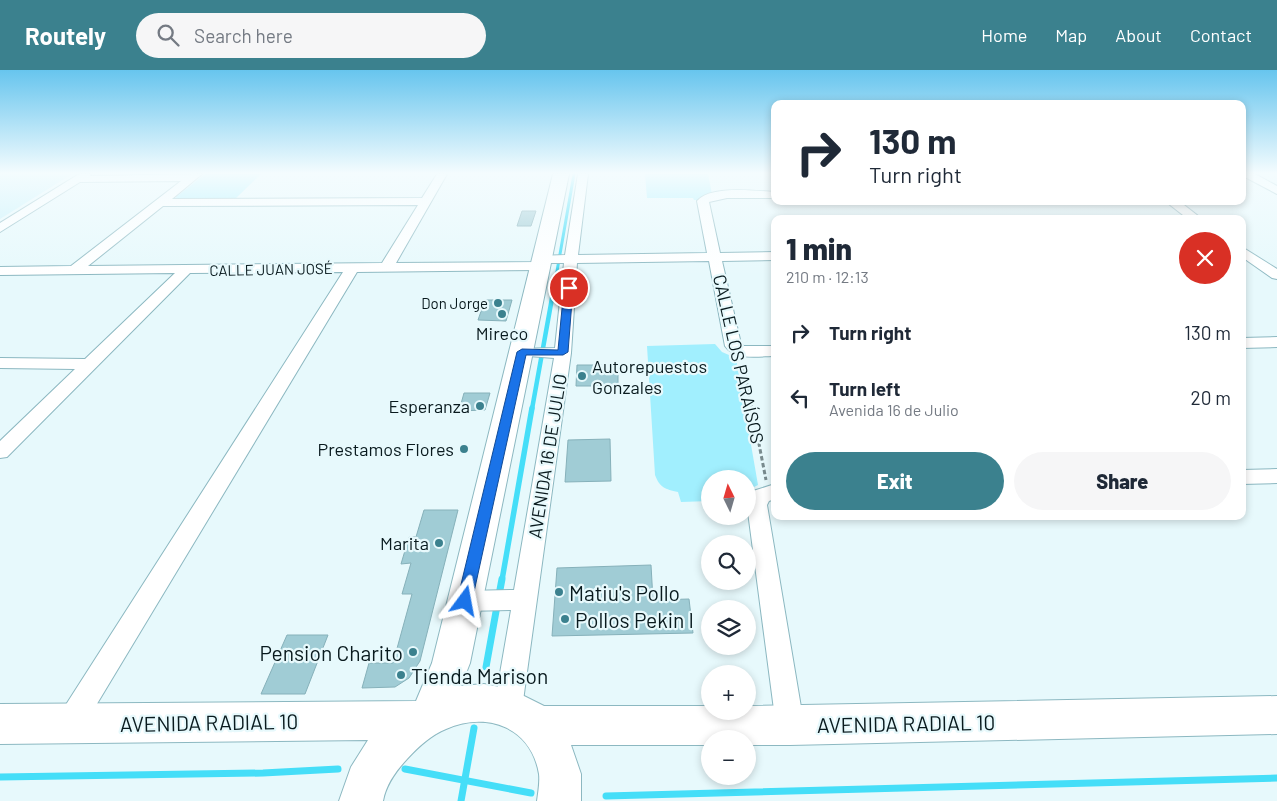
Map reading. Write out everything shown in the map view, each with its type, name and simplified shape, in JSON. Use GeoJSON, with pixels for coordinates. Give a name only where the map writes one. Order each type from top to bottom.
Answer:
{"type":"FeatureCollection","features":[{"type":"Feature","properties":{"kind":"street"},"geometry":{"type":"LineString","coordinates":[[0,228],[31,208]]}},
{"type":"Feature","properties":{"kind":"street"},"geometry":{"type":"LineString","coordinates":[[75,270],[154,208]]}},
{"type":"Feature","properties":{"kind":"street"},"geometry":{"type":"LineString","coordinates":[[387,267],[423,208]]}},
{"type":"Feature","properties":{"kind":"street","name":"CALLE LOS PARAÍSOS"},"geometry":{"type":"LineString","coordinates":[[705,208],[733,346],[740,351]]}},
{"type":"Feature","properties":{"kind":"street","name":"AVENIDA 16 DE JULIO"},"geometry":{"type":"LineString","coordinates":[[506,712],[542,352],[554,260],[566,210]]}},
{"type":"Feature","properties":{"kind":"street"},"geometry":{"type":"LineString","coordinates":[[1246,254],[1277,275]]}},
{"type":"Feature","properties":{"kind":"street","name":"CALLE JUAN JOSÉ"},"geometry":{"type":"LineString","coordinates":[[0,271],[352,268],[554,260],[771,256]]}},
{"type":"Feature","properties":{"kind":"street","name":"AVENIDA 16 DE JULIO"},"geometry":{"type":"LineString","coordinates":[[424,717],[452,663],[474,601],[542,352],[554,260]]}},
{"type":"Feature","properties":{"kind":"street"},"geometry":{"type":"LineString","coordinates":[[70,723],[352,268]]}},
{"type":"Feature","properties":{"kind":"street"},"geometry":{"type":"LineString","coordinates":[[0,452],[186,270]]}},
{"type":"Feature","properties":{"kind":"street"},"geometry":{"type":"LineString","coordinates":[[1246,343],[1277,342]]}},
{"type":"Feature","properties":{"kind":"street"},"geometry":{"type":"LineString","coordinates":[[740,351],[771,351]]}},
{"type":"Feature","properties":{"kind":"street"},"geometry":{"type":"LineString","coordinates":[[0,363],[89,364]]}},
{"type":"Feature","properties":{"kind":"street"},"geometry":{"type":"LineString","coordinates":[[1246,477],[1277,476]]}},
{"type":"Feature","properties":{"kind":"street"},"geometry":{"type":"LineString","coordinates":[[771,492],[760,496],[757,505],[790,726]]}},
{"type":"Feature","properties":{"kind":"street"},"geometry":{"type":"LineString","coordinates":[[474,601],[517,600]]}},
{"type":"Feature","properties":{"kind":"street"},"geometry":{"type":"LineString","coordinates":[[452,663],[461,684],[506,712],[552,747],[560,776],[559,801]]}},
{"type":"Feature","properties":{"kind":"street","name":"AVENIDA RADIAL 10"},"geometry":{"type":"LineString","coordinates":[[0,724],[424,717],[452,706],[506,712],[587,726],[790,726],[1277,714]]}},
{"type":"Feature","properties":{"kind":"street"},"geometry":{"type":"LineString","coordinates":[[361,801],[374,766],[394,740],[424,717]]}},
{"type":"Feature","properties":{"kind":"path","name":"CALLE LOS PARAÍSOS"},"geometry":{"type":"LineString","coordinates":[[740,351],[771,488]]}},
{"type":"Feature","properties":{"kind":"shaded area"},"geometry":{"type":"Polygon","coordinates":[[[0,208],[17,208],[0,219],[0,208]]]}},
{"type":"Feature","properties":{"kind":"shaded area"},"geometry":{"type":"Polygon","coordinates":[[[715,344],[722,352],[736,358],[755,470],[701,470],[701,501],[681,502],[678,492],[670,490],[659,483],[655,475],[647,346],[715,344]]]}},
{"type":"Feature","properties":{"kind":"building"},"geometry":{"type":"Polygon","coordinates":[[[522,211],[536,211],[531,226],[517,226],[522,211]]]}},
{"type":"Feature","properties":{"kind":"building"},"geometry":{"type":"Polygon","coordinates":[[[485,300],[512,300],[506,321],[478,320],[485,300]]]}},
{"type":"Feature","properties":{"kind":"building"},"geometry":{"type":"Polygon","coordinates":[[[577,365],[618,365],[618,386],[576,386],[577,365]]]}},
{"type":"Feature","properties":{"kind":"building"},"geometry":{"type":"Polygon","coordinates":[[[464,393],[490,393],[485,410],[459,411],[464,393]]]}},
{"type":"Feature","properties":{"kind":"building"},"geometry":{"type":"Polygon","coordinates":[[[610,439],[611,481],[565,482],[568,440],[610,439]]]}},
{"type":"Feature","properties":{"kind":"building"},"geometry":{"type":"Polygon","coordinates":[[[424,510],[458,510],[420,661],[409,678],[395,687],[362,688],[369,663],[393,663],[412,594],[402,594],[411,563],[401,564],[409,537],[416,537],[424,510]]]}},
{"type":"Feature","properties":{"kind":"building"},"geometry":{"type":"Polygon","coordinates":[[[651,565],[653,600],[689,599],[693,633],[552,636],[557,568],[651,565]]]}},
{"type":"Feature","properties":{"kind":"building"},"geometry":{"type":"Polygon","coordinates":[[[287,635],[328,635],[305,694],[261,694],[287,635]]]}},
{"type":"Feature","properties":{"kind":"waterway"},"geometry":{"type":"LineString","coordinates":[[556,277],[568,208]]}},
{"type":"Feature","properties":{"kind":"waterway"},"geometry":{"type":"LineString","coordinates":[[532,409],[556,276]]}},
{"type":"Feature","properties":{"kind":"waterway"},"geometry":{"type":"LineString","coordinates":[[502,580],[532,408]]}},
{"type":"Feature","properties":{"kind":"waterway"},"geometry":{"type":"LineString","coordinates":[[499,595],[502,579]]}},
{"type":"Feature","properties":{"kind":"waterway"},"geometry":{"type":"LineString","coordinates":[[486,667],[497,606]]}},
{"type":"Feature","properties":{"kind":"waterway"},"geometry":{"type":"LineString","coordinates":[[465,780],[474,728]]}},
{"type":"Feature","properties":{"kind":"waterway"},"geometry":{"type":"LineString","coordinates":[[0,777],[263,773],[338,769]]}},
{"type":"Feature","properties":{"kind":"waterway"},"geometry":{"type":"LineString","coordinates":[[405,769],[465,780]]}},
{"type":"Feature","properties":{"kind":"waterway"},"geometry":{"type":"LineString","coordinates":[[606,796],[1277,778]]}},
{"type":"Feature","properties":{"kind":"waterway"},"geometry":{"type":"LineString","coordinates":[[461,801],[465,780]]}},
{"type":"Feature","properties":{"kind":"waterway"},"geometry":{"type":"LineString","coordinates":[[465,780],[531,793]]}},
{"type":"Feature","properties":{"kind":"place","name":"Don Jorge"},"geometry":{"type":"Point","coordinates":[498,303]}},
{"type":"Feature","properties":{"kind":"place","name":"Mireco"},"geometry":{"type":"Point","coordinates":[502,314]}},
{"type":"Feature","properties":{"kind":"place","name":"Autorepuestos Gonzales"},"geometry":{"type":"Point","coordinates":[582,376]}},
{"type":"Feature","properties":{"kind":"place","name":"Esperanza"},"geometry":{"type":"Point","coordinates":[480,406]}},
{"type":"Feature","properties":{"kind":"place","name":"Prestamos Flores"},"geometry":{"type":"Point","coordinates":[464,449]}},
{"type":"Feature","properties":{"kind":"place","name":"Marita"},"geometry":{"type":"Point","coordinates":[439,543]}},
{"type":"Feature","properties":{"kind":"place","name":"Matiu's Pollo"},"geometry":{"type":"Point","coordinates":[559,592]}},
{"type":"Feature","properties":{"kind":"place","name":"Pollos Pekin I"},"geometry":{"type":"Point","coordinates":[565,619]}},
{"type":"Feature","properties":{"kind":"place","name":"Pension Charito"},"geometry":{"type":"Point","coordinates":[413,652]}},
{"type":"Feature","properties":{"kind":"place","name":"Tienda Marison"},"geometry":{"type":"Point","coordinates":[401,675]}},
{"type":"Feature","properties":{"kind":"route"},"geometry":{"type":"LineString","coordinates":[[465,601],[522,352],[563,352],[569,288]]}}]}
